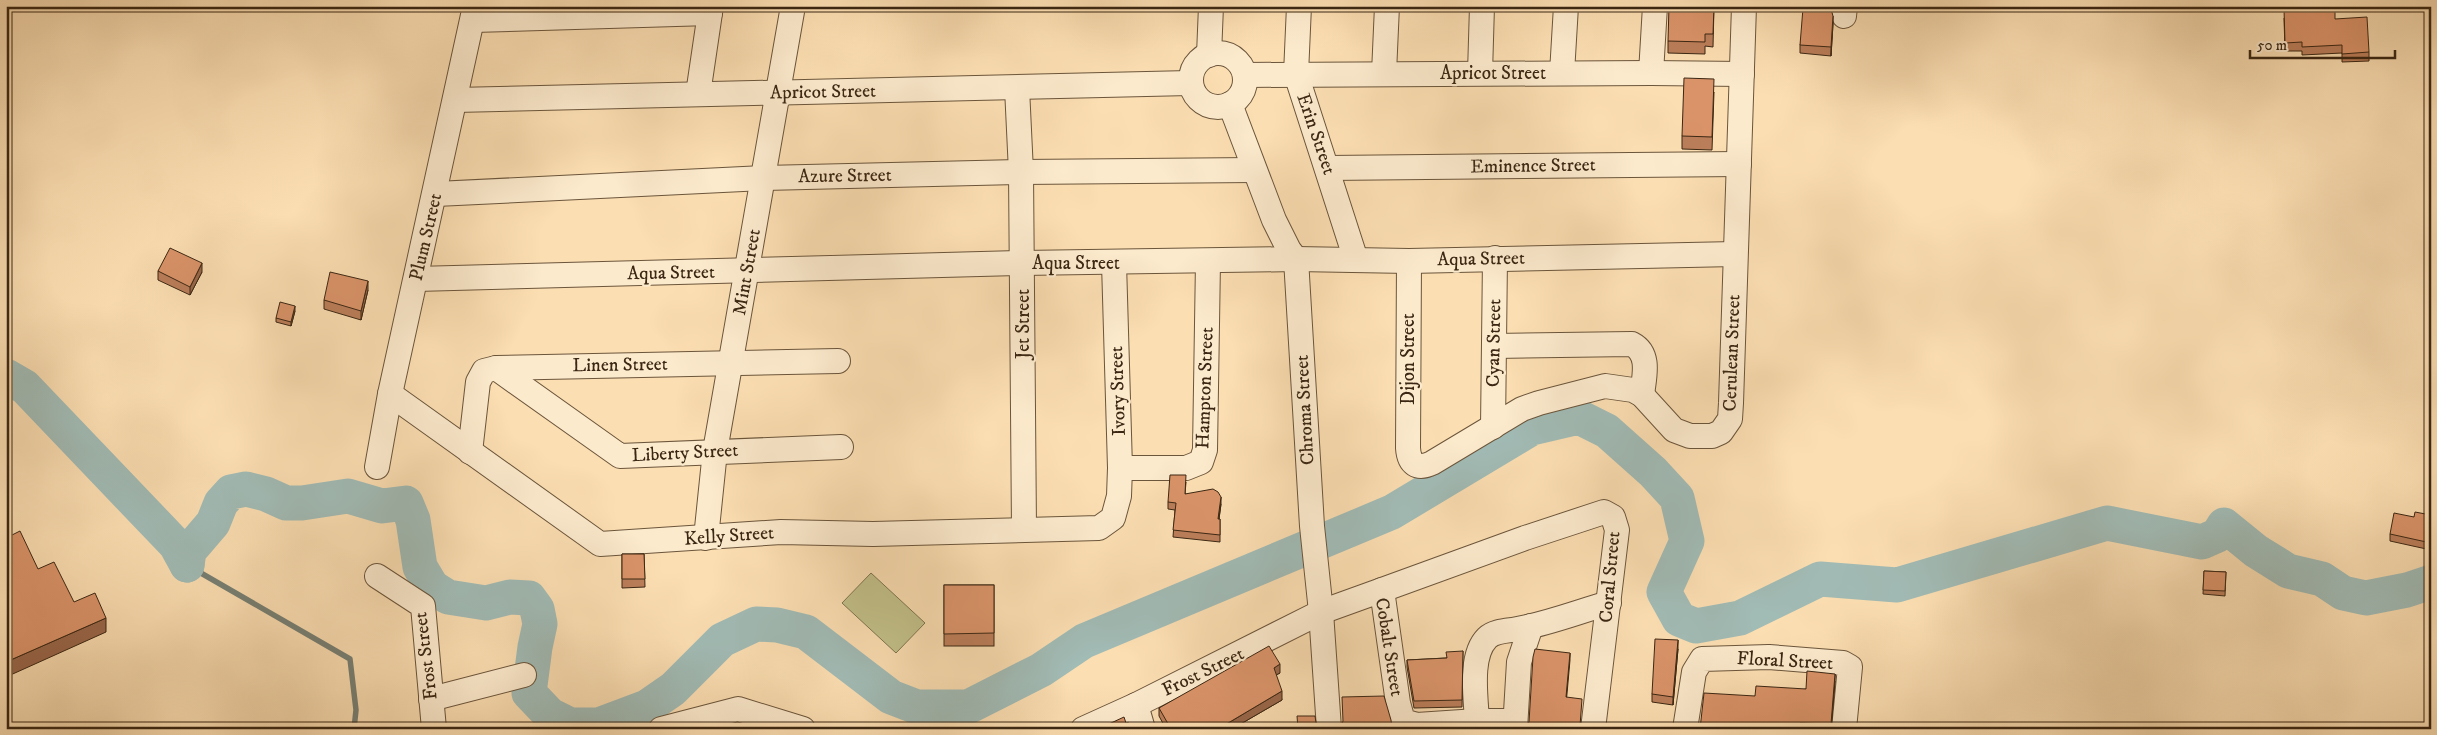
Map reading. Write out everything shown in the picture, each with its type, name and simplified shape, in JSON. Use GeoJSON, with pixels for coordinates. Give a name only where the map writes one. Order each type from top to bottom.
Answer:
{"type":"FeatureCollection","features":[{"type":"Feature","properties":{"kind":"street","name":"Mint Street"},"geometry":{"type":"LineString","coordinates":[[706,538],[715,451],[732,363],[793,6]]}},
{"type":"Feature","properties":{"kind":"street"},"geometry":{"type":"LineString","coordinates":[[1209,55],[1211,6]]}},
{"type":"Feature","properties":{"kind":"street","name":"Erin Street"},"geometry":{"type":"LineString","coordinates":[[1299,6],[1296,74],[1328,168],[1356,260]]}},
{"type":"Feature","properties":{"kind":"street"},"geometry":{"type":"LineString","coordinates":[[1384,73],[1387,6]]}},
{"type":"Feature","properties":{"kind":"street"},"geometry":{"type":"LineString","coordinates":[[1480,73],[1482,6]]}},
{"type":"Feature","properties":{"kind":"street"},"geometry":{"type":"LineString","coordinates":[[1562,73],[1566,6]]}},
{"type":"Feature","properties":{"kind":"street"},"geometry":{"type":"LineString","coordinates":[[1651,72],[1655,6]]}},
{"type":"Feature","properties":{"kind":"street","name":"Cerulean Street"},"geometry":{"type":"LineString","coordinates":[[1642,395],[1674,430],[1683,435],[1712,436],[1726,427],[1730,419],[1744,6]]}},
{"type":"Feature","properties":{"kind":"street"},"geometry":{"type":"LineString","coordinates":[[474,13],[710,10],[698,94]]}},
{"type":"Feature","properties":{"kind":"street","name":"Plum Street"},"geometry":{"type":"LineString","coordinates":[[377,467],[390,394],[436,194],[474,13]]}},
{"type":"Feature","properties":{"kind":"street"},"geometry":{"type":"LineString","coordinates":[[1221,53],[1229,55],[1236,60],[1244,75],[1242,92],[1230,104],[1212,107],[1203,103],[1196,96],[1190,83],[1192,70],[1197,62],[1209,55],[1221,53]]}},
{"type":"Feature","properties":{"kind":"street","name":"Apricot Street"},"geometry":{"type":"LineString","coordinates":[[1244,75],[1651,72],[1742,74]]}},
{"type":"Feature","properties":{"kind":"street","name":"Apricot Street"},"geometry":{"type":"LineString","coordinates":[[455,100],[1190,83]]}},
{"type":"Feature","properties":{"kind":"street","name":"Jet Street"},"geometry":{"type":"LineString","coordinates":[[1017,88],[1021,172],[1024,529]]}},
{"type":"Feature","properties":{"kind":"street","name":"Chroma Street"},"geometry":{"type":"LineString","coordinates":[[1230,104],[1254,170],[1282,236],[1296,259],[1312,526],[1321,612],[1329,729]]}},
{"type":"Feature","properties":{"kind":"street","name":"Eminence Street"},"geometry":{"type":"LineString","coordinates":[[1328,168],[1739,164]]}},
{"type":"Feature","properties":{"kind":"street","name":"Azure Street"},"geometry":{"type":"LineString","coordinates":[[436,194],[764,178],[1021,172],[1254,170]]}},
{"type":"Feature","properties":{"kind":"street","name":"Aqua Street"},"geometry":{"type":"LineString","coordinates":[[416,279],[1022,263],[1296,259],[1409,260],[1735,254]]}},
{"type":"Feature","properties":{"kind":"street","name":"Cyan Street"},"geometry":{"type":"LineString","coordinates":[[1493,427],[1495,258]]}},
{"type":"Feature","properties":{"kind":"street","name":"Dijon Street"},"geometry":{"type":"LineString","coordinates":[[1409,260],[1408,458],[1417,466],[1426,466],[1493,427]]}},
{"type":"Feature","properties":{"kind":"street","name":"Hampton Street"},"geometry":{"type":"LineString","coordinates":[[1120,468],[1186,468],[1200,462],[1206,450],[1208,261]]}},
{"type":"Feature","properties":{"kind":"street","name":"Ivory Street"},"geometry":{"type":"LineString","coordinates":[[1113,518],[1118,502],[1120,468],[1114,263]]}},
{"type":"Feature","properties":{"kind":"street"},"geometry":{"type":"LineString","coordinates":[[1493,427],[1522,409],[1605,386],[1633,390],[1642,395],[1645,363],[1644,354],[1640,348],[1632,344],[1494,346]]}},
{"type":"Feature","properties":{"kind":"street","name":"Linen Street"},"geometry":{"type":"LineString","coordinates":[[496,368],[838,361]]}},
{"type":"Feature","properties":{"kind":"street"},"geometry":{"type":"LineString","coordinates":[[470,452],[478,382],[484,371],[496,368]]}},
{"type":"Feature","properties":{"kind":"street","name":"Liberty Street"},"geometry":{"type":"LineString","coordinates":[[496,368],[620,456],[841,447]]}},
{"type":"Feature","properties":{"kind":"street","name":"Kelly Street"},"geometry":{"type":"LineString","coordinates":[[390,394],[600,544],[781,532],[874,534],[1099,528],[1113,518]]}},
{"type":"Feature","properties":{"kind":"street","name":"Coral Street"},"geometry":{"type":"LineString","coordinates":[[1382,590],[1525,538],[1604,512],[1614,517],[1617,530],[1593,729]]}},
{"type":"Feature","properties":{"kind":"street","name":"Frost Street"},"geometry":{"type":"LineString","coordinates":[[377,576],[423,606],[434,729]]}},
{"type":"Feature","properties":{"kind":"street","name":"Cobalt Street"},"geometry":{"type":"LineString","coordinates":[[1321,612],[1382,590],[1398,703],[1403,721],[1417,725],[1477,721],[1515,725],[1519,662],[1531,626]]}},
{"type":"Feature","properties":{"kind":"street"},"geometry":{"type":"LineString","coordinates":[[1477,721],[1475,672],[1478,656],[1487,638],[1499,632],[1531,626],[1609,603]]}},
{"type":"Feature","properties":{"kind":"street","name":"Frost Street"},"geometry":{"type":"LineString","coordinates":[[1083,729],[1136,705],[1321,612]]}},
{"type":"Feature","properties":{"kind":"street","name":"Floral Street"},"geometry":{"type":"LineString","coordinates":[[1685,729],[1694,672],[1702,659],[1769,657],[1843,663],[1850,667],[1851,674],[1844,729]]}},
{"type":"Feature","properties":{"kind":"street"},"geometry":{"type":"LineString","coordinates":[[431,699],[524,675]]}},
{"type":"Feature","properties":{"kind":"street"},"geometry":{"type":"LineString","coordinates":[[1136,705],[1143,729]]}},
{"type":"Feature","properties":{"kind":"street"},"geometry":{"type":"LineString","coordinates":[[661,729],[738,709],[803,729]]}},
{"type":"Feature","properties":{"kind":"shaded area"},"geometry":{"type":"Polygon","coordinates":[[[871,573],[925,623],[896,653],[842,603],[871,573]]]}},
{"type":"Feature","properties":{"kind":"building"},"geometry":{"type":"Polygon","coordinates":[[[1669,6],[1714,6],[1713,34],[1705,34],[1705,42],[1668,41],[1669,6]]]}},
{"type":"Feature","properties":{"kind":"building"},"geometry":{"type":"Polygon","coordinates":[[[1813,6],[1830,6],[1833,16],[1831,47],[1800,45],[1803,8],[1812,9],[1813,6]]]}},
{"type":"Feature","properties":{"kind":"building"},"geometry":{"type":"Polygon","coordinates":[[[2300,6],[2335,6],[2335,19],[2367,17],[2369,52],[2342,54],[2342,45],[2302,47],[2302,42],[2285,43],[2284,9],[2300,9],[2300,6]]]}},
{"type":"Feature","properties":{"kind":"building"},"geometry":{"type":"Polygon","coordinates":[[[1684,78],[1714,79],[1712,137],[1682,136],[1684,78]]]}},
{"type":"Feature","properties":{"kind":"building"},"geometry":{"type":"Polygon","coordinates":[[[170,248],[202,263],[190,287],[158,271],[170,248]]]}},
{"type":"Feature","properties":{"kind":"building"},"geometry":{"type":"Polygon","coordinates":[[[330,272],[368,281],[361,311],[324,300],[330,272]]]}},
{"type":"Feature","properties":{"kind":"building"},"geometry":{"type":"Polygon","coordinates":[[[280,302],[295,306],[291,322],[276,318],[280,302]]]}},
{"type":"Feature","properties":{"kind":"building"},"geometry":{"type":"Polygon","coordinates":[[[1170,475],[1186,475],[1185,494],[1213,489],[1218,492],[1221,497],[1218,519],[1220,519],[1220,535],[1173,530],[1176,503],[1168,502],[1170,475]]]}},
{"type":"Feature","properties":{"kind":"building"},"geometry":{"type":"Polygon","coordinates":[[[2415,512],[2431,515],[2431,543],[2390,534],[2394,513],[2414,517],[2415,512]]]}},
{"type":"Feature","properties":{"kind":"building"},"geometry":{"type":"Polygon","coordinates":[[[20,531],[38,569],[54,562],[74,602],[95,593],[106,618],[6,662],[6,538],[20,531]]]}},
{"type":"Feature","properties":{"kind":"building"},"geometry":{"type":"Polygon","coordinates":[[[622,554],[644,554],[645,579],[622,579],[622,554]]]}},
{"type":"Feature","properties":{"kind":"building"},"geometry":{"type":"Polygon","coordinates":[[[2204,571],[2226,572],[2225,591],[2203,590],[2204,571]]]}},
{"type":"Feature","properties":{"kind":"building"},"geometry":{"type":"Polygon","coordinates":[[[944,585],[994,585],[994,633],[944,634],[944,585]]]}},
{"type":"Feature","properties":{"kind":"building"},"geometry":{"type":"Polygon","coordinates":[[[1655,639],[1678,640],[1673,697],[1652,694],[1655,639]]]}},
{"type":"Feature","properties":{"kind":"building"},"geometry":{"type":"Polygon","coordinates":[[[1269,646],[1280,664],[1274,668],[1282,691],[1218,729],[1171,729],[1159,708],[1269,646]]]}},
{"type":"Feature","properties":{"kind":"building"},"geometry":{"type":"Polygon","coordinates":[[[1535,649],[1570,653],[1566,697],[1582,699],[1580,726],[1582,729],[1525,729],[1529,722],[1535,649]]]}},
{"type":"Feature","properties":{"kind":"building"},"geometry":{"type":"Polygon","coordinates":[[[1463,651],[1462,700],[1414,701],[1407,660],[1447,658],[1446,652],[1463,651]]]}},
{"type":"Feature","properties":{"kind":"building"},"geometry":{"type":"Polygon","coordinates":[[[1807,671],[1835,674],[1831,724],[1800,723],[1799,729],[1700,729],[1704,693],[1755,696],[1756,686],[1806,689],[1807,671]]]}},
{"type":"Feature","properties":{"kind":"building"},"geometry":{"type":"Polygon","coordinates":[[[1384,696],[1392,729],[1340,729],[1343,721],[1342,697],[1384,696]]]}},
{"type":"Feature","properties":{"kind":"building"},"geometry":{"type":"Polygon","coordinates":[[[1297,716],[1315,716],[1317,729],[1298,729],[1297,716]]]}},
{"type":"Feature","properties":{"kind":"building"},"geometry":{"type":"Polygon","coordinates":[[[1124,717],[1128,729],[1098,729],[1124,717]]]}},
{"type":"Feature","properties":{"kind":"building"},"geometry":{"type":"Polygon","coordinates":[[[1606,726],[1645,728],[1652,729],[1603,729],[1606,726]]]}},
{"type":"Feature","properties":{"kind":"waterway"},"geometry":{"type":"LineString","coordinates":[[6,376],[25,387],[176,545],[187,565]]}},
{"type":"Feature","properties":{"kind":"waterway"},"geometry":{"type":"LineString","coordinates":[[187,565],[189,551],[213,523],[221,503],[231,492],[246,489],[266,494],[286,503],[302,503],[348,496],[382,506],[406,503],[413,520],[420,567],[432,587],[448,597],[486,603],[510,597],[529,598],[537,609],[540,624],[529,693],[550,715],[570,725],[599,725],[647,707],[673,689],[722,640],[756,624],[777,625],[806,632],[891,697],[917,707],[968,707],[1041,670],[1084,641],[1392,512],[1532,428],[1579,417],[1607,431],[1653,472],[1677,498],[1687,541],[1664,592],[1679,619],[1696,626],[1740,618],[1820,579],[1897,585],[2107,523],[2202,542],[2218,535],[2224,525],[2256,551],[2288,571],[2322,579],[2343,593],[2366,598],[2407,590],[2431,582]]}},
{"type":"Feature","properties":{"kind":"waterway"},"geometry":{"type":"LineString","coordinates":[[187,565],[350,659],[356,710],[354,729]]}}]}
